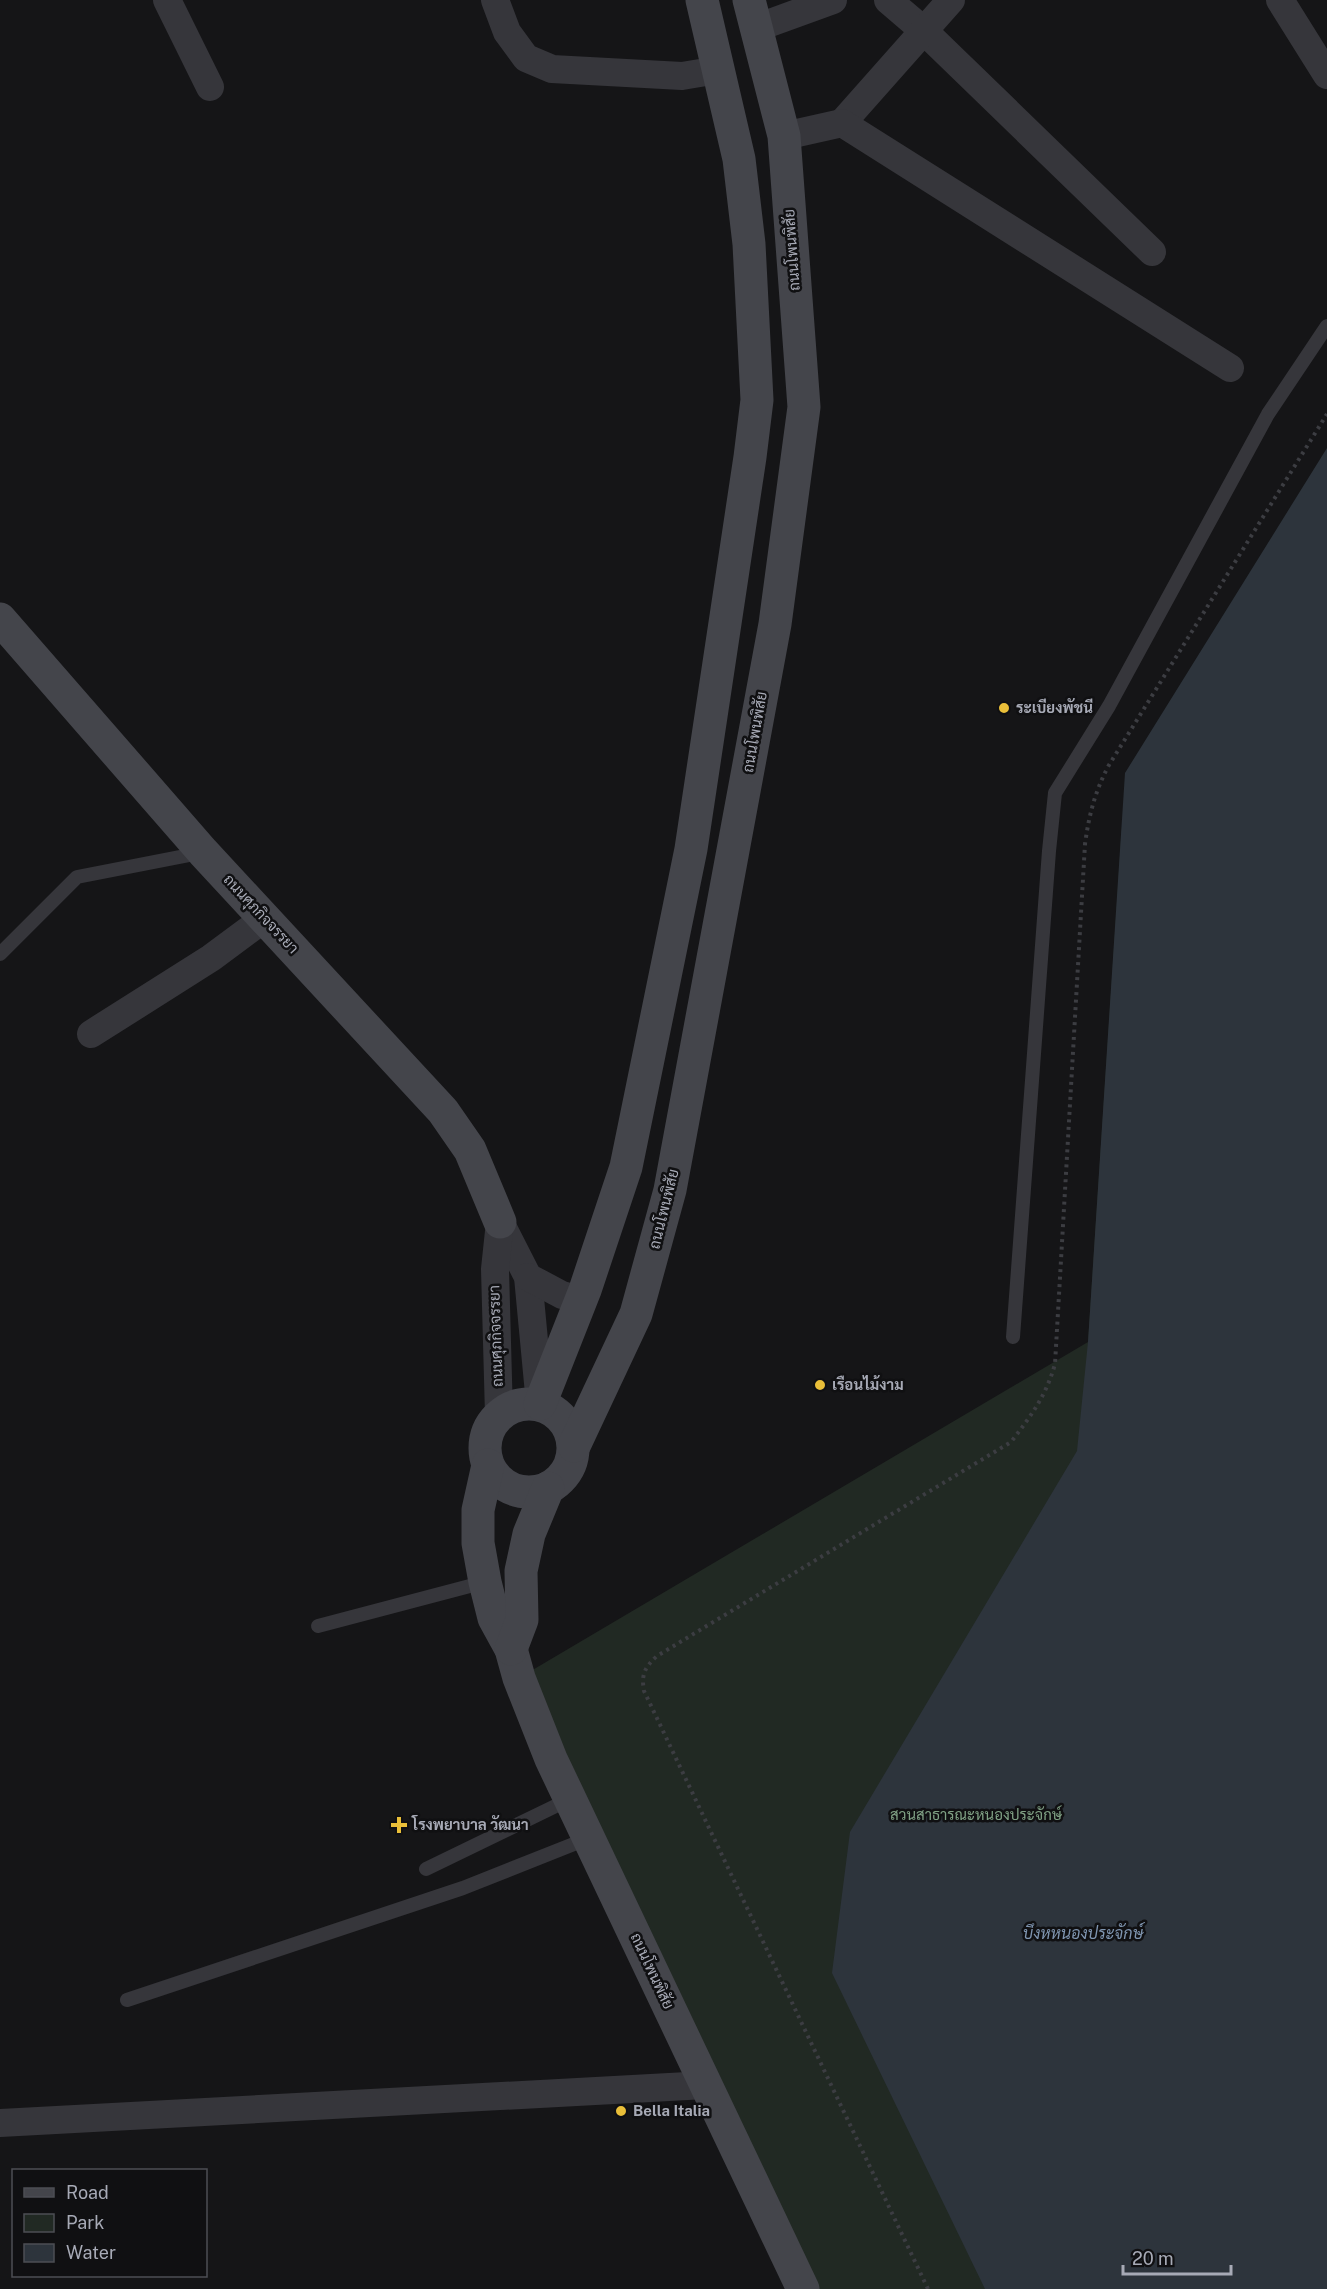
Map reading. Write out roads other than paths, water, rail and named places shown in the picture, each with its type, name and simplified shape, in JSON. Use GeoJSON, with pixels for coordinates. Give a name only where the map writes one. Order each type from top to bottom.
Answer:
{"type":"FeatureCollection","features":[{"type":"Feature","properties":{"kind":"street"},"geometry":{"type":"LineString","coordinates":[[168,0],[210,87]]}},
{"type":"Feature","properties":{"kind":"street"},"geometry":{"type":"LineString","coordinates":[[495,0],[507,32],[526,58],[552,69],[682,76],[718,70]]}},
{"type":"Feature","properties":{"kind":"street"},"geometry":{"type":"LineString","coordinates":[[540,1404],[580,1300],[626,1167],[691,849],[757,400],[748,244],[739,159],[702,0]]}},
{"type":"Feature","properties":{"kind":"street"},"geometry":{"type":"LineString","coordinates":[[752,14],[833,0]]}},
{"type":"Feature","properties":{"kind":"street"},"geometry":{"type":"LineString","coordinates":[[888,0],[923,30],[1152,252]]}},
{"type":"Feature","properties":{"kind":"street"},"geometry":{"type":"LineString","coordinates":[[784,136],[842,123],[951,0]]}},
{"type":"Feature","properties":{"kind":"street"},"geometry":{"type":"LineString","coordinates":[[1280,0],[1327,75]]}},
{"type":"Feature","properties":{"kind":"street","name":"ถนนโพนพิสัย"},"geometry":{"type":"LineString","coordinates":[[574,1446],[636,1314],[670,1190],[775,624],[804,407],[784,136],[752,14]]}},
{"type":"Feature","properties":{"kind":"street"},"geometry":{"type":"LineString","coordinates":[[842,123],[1230,368]]}},
{"type":"Feature","properties":{"kind":"street","name":"ถนนศุภกิจจรรยา"},"geometry":{"type":"LineString","coordinates":[[0,619],[203,852],[443,1111],[470,1150],[500,1222],[528,1277],[540,1404]]}},
{"type":"Feature","properties":{"kind":"street"},"geometry":{"type":"LineString","coordinates":[[91,1034],[211,958],[265,918]]}},
{"type":"Feature","properties":{"kind":"street","name":"ถนนศุภกิจจรรยา"},"geometry":{"type":"LineString","coordinates":[[499,1415],[495,1269],[500,1222]]}},
{"type":"Feature","properties":{"kind":"street"},"geometry":{"type":"LineString","coordinates":[[528,1277],[562,1295],[580,1300]]}},
{"type":"Feature","properties":{"kind":"street"},"geometry":{"type":"LineString","coordinates":[[526,1403],[540,1404],[557,1413],[569,1428],[574,1446],[572,1459],[567,1471],[559,1481],[548,1488],[531,1493],[513,1490],[498,1480],[488,1465],[484,1452],[485,1438],[490,1425],[511,1407],[526,1403]]}},
{"type":"Feature","properties":{"kind":"street","name":"ถนนโพนพิสัย"},"geometry":{"type":"LineString","coordinates":[[488,1465],[478,1510],[478,1543],[484,1582],[494,1618],[511,1649],[519,1678],[551,1759],[803,2289]]}},
{"type":"Feature","properties":{"kind":"street"},"geometry":{"type":"LineString","coordinates":[[511,1649],[522,1620],[521,1571],[529,1534],[548,1488]]}},
{"type":"Feature","properties":{"kind":"street"},"geometry":{"type":"LineString","coordinates":[[0,2122],[706,2085]]}},
{"type":"Feature","properties":{"kind":"lane"},"geometry":{"type":"LineString","coordinates":[[1013,1337],[1055,793],[1109,706],[1268,414],[1327,326]]}},
{"type":"Feature","properties":{"kind":"lane"},"geometry":{"type":"LineString","coordinates":[[0,954],[77,877],[203,852]]}},
{"type":"Feature","properties":{"kind":"lane"},"geometry":{"type":"LineString","coordinates":[[318,1626],[484,1582]]}},
{"type":"Feature","properties":{"kind":"lane"},"geometry":{"type":"LineString","coordinates":[[426,1869],[570,1799]]}},
{"type":"Feature","properties":{"kind":"lane"},"geometry":{"type":"LineString","coordinates":[[127,2000],[463,1888],[589,1838]]}},
{"type":"Feature","properties":{"kind":"water","name":"บึงหหนองประจักษ์"},"geometry":{"type":"Polygon","coordinates":[[[1327,448],[1327,2289],[985,2289],[832,1973],[850,1832],[1077,1451],[1088,1342],[1125,773],[1327,448]]]}},
{"type":"Feature","properties":{"kind":"place","name":"ระเบียงพัชนี"},"geometry":{"type":"Point","coordinates":[1004,708]}},
{"type":"Feature","properties":{"kind":"place","name":"เรือนไม้งาม"},"geometry":{"type":"Point","coordinates":[820,1385]}},
{"type":"Feature","properties":{"kind":"place","name":"โรงพยาบาล วัฒนา"},"geometry":{"type":"Point","coordinates":[399,1825]}},
{"type":"Feature","properties":{"kind":"place","name":"Bella Italia"},"geometry":{"type":"Point","coordinates":[621,2111]}},
{"type":"Feature","properties":{"kind":"park label","name":"สวนสาธารณะหนองประจักษ์"},"geometry":{"type":"Point","coordinates":[976,1815]}}]}
